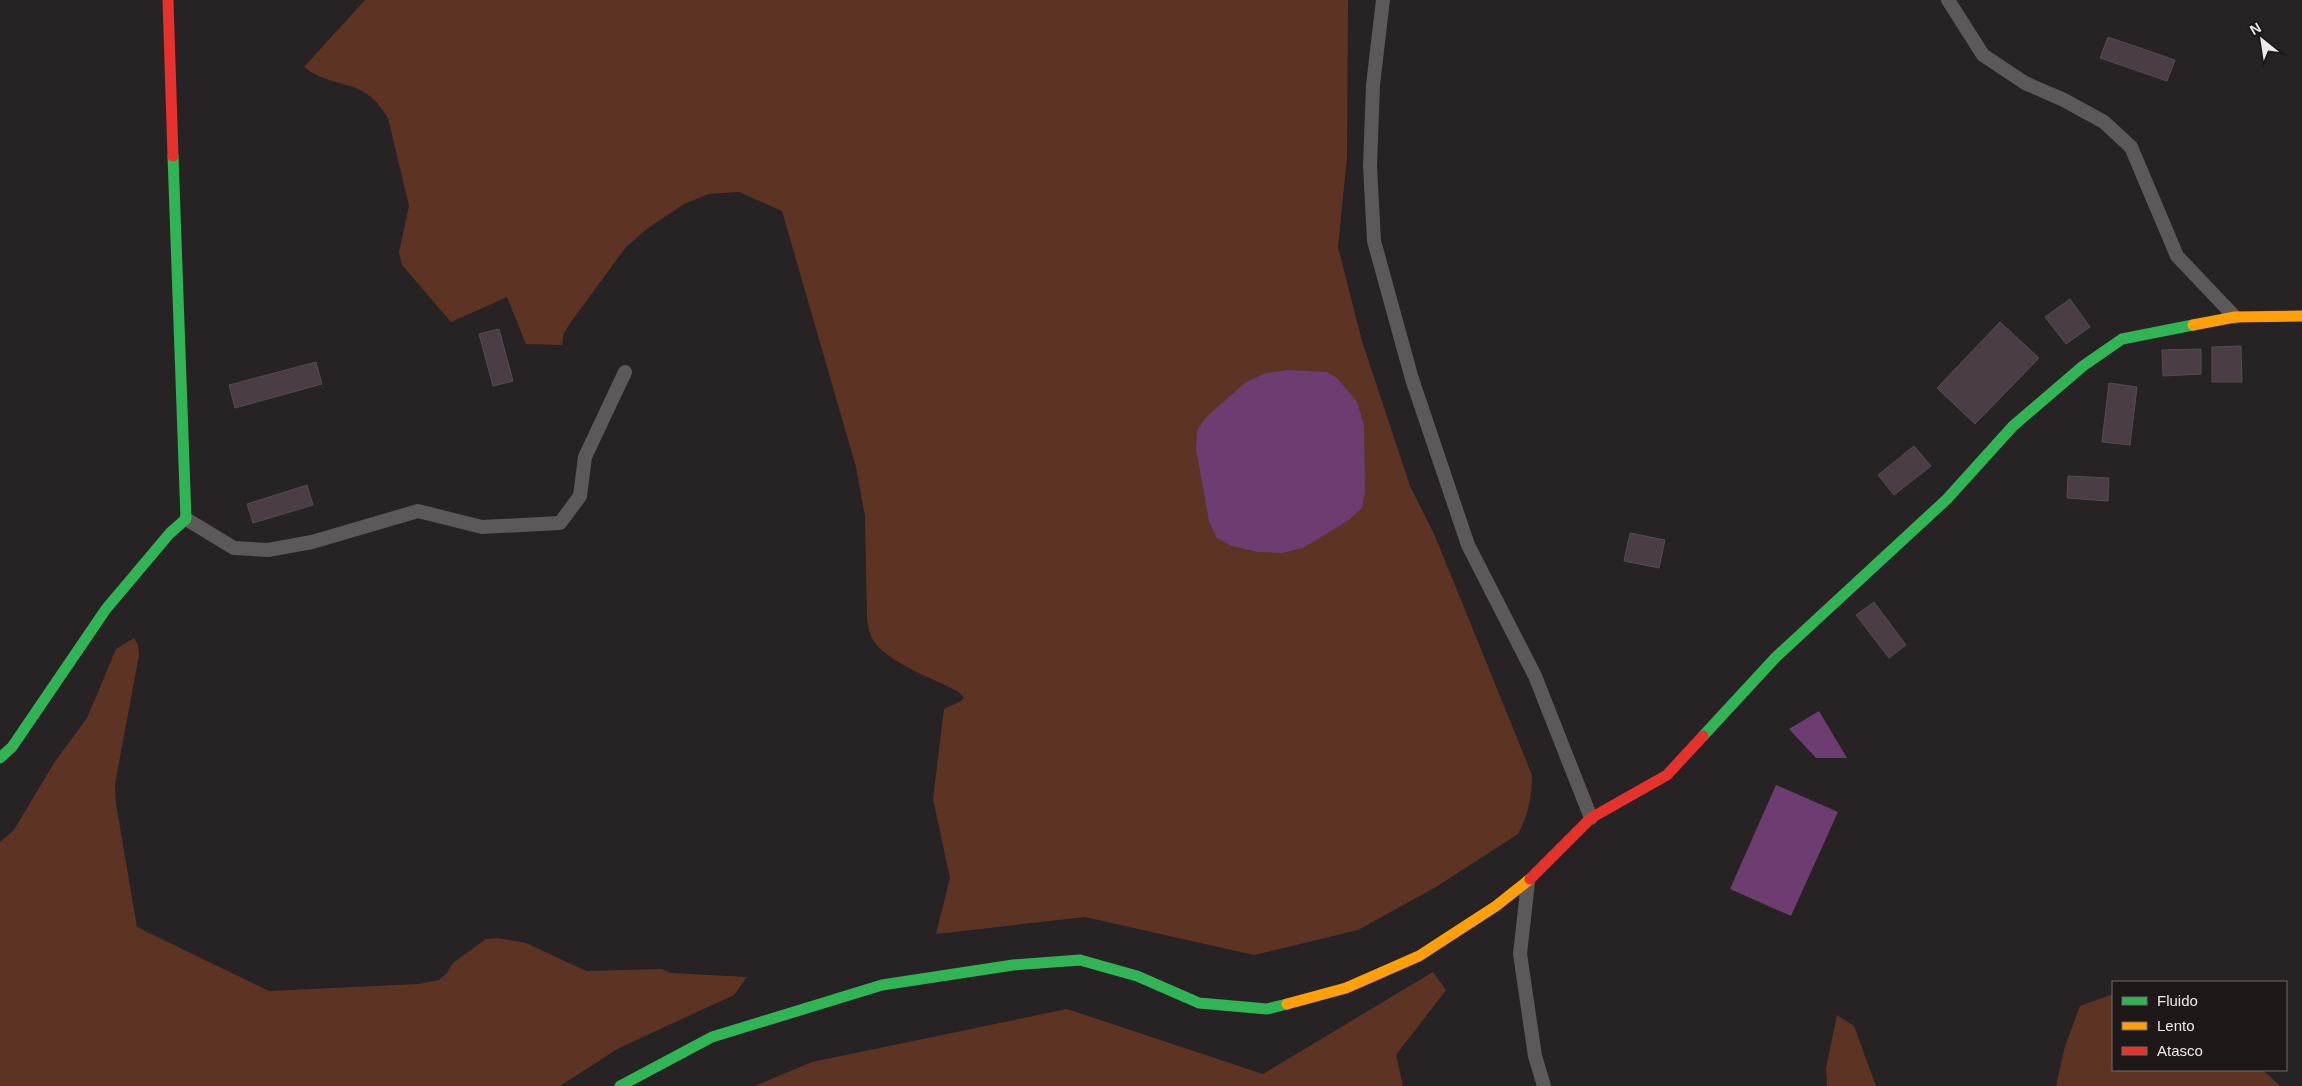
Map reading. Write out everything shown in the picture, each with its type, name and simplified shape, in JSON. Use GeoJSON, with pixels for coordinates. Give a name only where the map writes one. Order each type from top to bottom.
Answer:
{"type":"FeatureCollection","features":[{"type":"Feature","properties":{"kind":"street"},"geometry":{"type":"LineString","coordinates":[[0,758],[12,747],[106,609],[170,532],[186,518],[168,0]]}},
{"type":"Feature","properties":{"kind":"street"},"geometry":{"type":"LineString","coordinates":[[620,1086],[712,1037],[882,985],[1013,965],[1080,960],[1137,976],[1199,1003],[1267,1009],[1346,988],[1419,956],[1496,906],[1528,881],[1591,818],[1666,775],[1776,657],[1947,500],[2014,426],[2083,366],[2122,339],[2234,317],[2302,316]]}},
{"type":"Feature","properties":{"kind":"lane"},"geometry":{"type":"LineString","coordinates":[[1383,0],[1372,94],[1370,166],[1374,241],[1412,379],[1468,545],[1535,676],[1591,818]]}},
{"type":"Feature","properties":{"kind":"lane"},"geometry":{"type":"LineString","coordinates":[[1948,0],[1983,55],[2025,83],[2104,122],[2131,147],[2177,256],[2234,317]]}},
{"type":"Feature","properties":{"kind":"lane"},"geometry":{"type":"LineString","coordinates":[[186,518],[234,548],[268,550],[312,542],[418,511],[482,527],[560,523],[580,496],[584,457],[625,372]]}},
{"type":"Feature","properties":{"kind":"lane"},"geometry":{"type":"LineString","coordinates":[[1528,881],[1520,954],[1535,1056],[1536,1086]]}},
{"type":"Feature","properties":{"kind":"lane"},"geometry":{"type":"LineString","coordinates":[[1535,1056],[1544,1086]]}},
{"type":"Feature","properties":{"kind":"shaded area"},"geometry":{"type":"Polygon","coordinates":[[[365,0],[1348,0],[1347,157],[1338,247],[1362,341],[1410,486],[1435,536],[1532,775],[1529,806],[1518,834],[1436,887],[1358,930],[1254,955],[1085,917],[936,934],[950,878],[933,799],[944,709],[964,698],[959,692],[889,656],[873,640],[871,635],[867,618],[865,516],[856,467],[782,211],[739,192],[709,194],[684,204],[648,228],[626,247],[571,322],[564,333],[562,345],[526,344],[507,297],[451,322],[402,265],[399,252],[409,206],[388,118],[379,104],[369,95],[316,75],[304,67],[365,0]]]}},
{"type":"Feature","properties":{"kind":"shaded area"},"geometry":{"type":"Polygon","coordinates":[[[1288,370],[1327,372],[1337,378],[1357,402],[1364,425],[1365,492],[1362,508],[1349,520],[1303,548],[1282,553],[1258,552],[1232,546],[1217,538],[1209,521],[1196,449],[1197,431],[1206,417],[1246,382],[1266,373],[1288,370]]]}},
{"type":"Feature","properties":{"kind":"shaded area"},"geometry":{"type":"Polygon","coordinates":[[[134,638],[138,645],[139,655],[115,784],[116,804],[137,927],[269,991],[418,984],[439,980],[447,973],[453,963],[486,939],[498,938],[526,943],[586,971],[662,969],[671,973],[747,977],[734,995],[619,1048],[560,1086],[0,1086],[0,842],[14,830],[54,763],[87,718],[116,649],[134,638]]]}},
{"type":"Feature","properties":{"kind":"shaded area"},"geometry":{"type":"Polygon","coordinates":[[[1819,711],[1847,758],[1816,758],[1789,729],[1819,711]]]}},
{"type":"Feature","properties":{"kind":"shaded area"},"geometry":{"type":"Polygon","coordinates":[[[1776,785],[1838,812],[1791,916],[1730,889],[1776,785]]]}},
{"type":"Feature","properties":{"kind":"shaded area"},"geometry":{"type":"Polygon","coordinates":[[[1433,972],[1446,990],[1396,1055],[1403,1086],[755,1086],[812,1062],[1067,1009],[1263,1074],[1433,972]]]}},
{"type":"Feature","properties":{"kind":"shaded area"},"geometry":{"type":"Polygon","coordinates":[[[2112,994],[2112,1071],[2264,1071],[2280,1086],[2056,1086],[2065,1046],[2080,1006],[2112,994]]]}},
{"type":"Feature","properties":{"kind":"shaded area"},"geometry":{"type":"Polygon","coordinates":[[[1837,1015],[1854,1026],[1876,1086],[1827,1086],[1826,1068],[1837,1015]]]}},
{"type":"Feature","properties":{"kind":"building"},"geometry":{"type":"Polygon","coordinates":[[[2108,37],[2175,60],[2167,81],[2100,58],[2108,37]]]}},
{"type":"Feature","properties":{"kind":"building"},"geometry":{"type":"Polygon","coordinates":[[[2070,299],[2090,327],[2066,344],[2045,317],[2070,299]]]}},
{"type":"Feature","properties":{"kind":"building"},"geometry":{"type":"Polygon","coordinates":[[[2000,322],[2039,358],[1975,424],[1937,388],[2000,322]]]}},
{"type":"Feature","properties":{"kind":"building"},"geometry":{"type":"Polygon","coordinates":[[[499,329],[513,381],[493,386],[479,334],[499,329]]]}},
{"type":"Feature","properties":{"kind":"building"},"geometry":{"type":"Polygon","coordinates":[[[2241,346],[2242,382],[2212,382],[2212,347],[2241,346]]]}},
{"type":"Feature","properties":{"kind":"building"},"geometry":{"type":"Polygon","coordinates":[[[2201,349],[2201,374],[2163,376],[2162,350],[2201,349]]]}},
{"type":"Feature","properties":{"kind":"building"},"geometry":{"type":"Polygon","coordinates":[[[316,362],[322,384],[235,408],[229,385],[316,362]]]}},
{"type":"Feature","properties":{"kind":"building"},"geometry":{"type":"Polygon","coordinates":[[[2109,383],[2137,387],[2130,445],[2102,442],[2109,383]]]}},
{"type":"Feature","properties":{"kind":"building"},"geometry":{"type":"Polygon","coordinates":[[[1914,446],[1931,466],[1894,495],[1878,475],[1914,446]]]}},
{"type":"Feature","properties":{"kind":"building"},"geometry":{"type":"Polygon","coordinates":[[[2068,476],[2109,478],[2108,501],[2067,498],[2068,476]]]}},
{"type":"Feature","properties":{"kind":"building"},"geometry":{"type":"Polygon","coordinates":[[[307,485],[313,505],[253,523],[247,504],[307,485]]]}},
{"type":"Feature","properties":{"kind":"building"},"geometry":{"type":"Polygon","coordinates":[[[1630,533],[1665,540],[1659,568],[1624,561],[1630,533]]]}},
{"type":"Feature","properties":{"kind":"building"},"geometry":{"type":"Polygon","coordinates":[[[1874,602],[1906,645],[1889,658],[1856,615],[1874,602]]]}},
{"type":"Feature","properties":{"kind":"traffic: fast"},"geometry":{"type":"LineString","coordinates":[[0,758],[12,747],[106,609],[170,533],[186,519],[173,156]]}},
{"type":"Feature","properties":{"kind":"traffic: fast"},"geometry":{"type":"LineString","coordinates":[[1703,736],[1776,657],[1947,499],[2013,426],[2083,366],[2122,339],[2193,325]]}},
{"type":"Feature","properties":{"kind":"traffic: fast"},"geometry":{"type":"LineString","coordinates":[[620,1086],[712,1037],[882,985],[1013,965],[1080,960],[1137,976],[1199,1003],[1267,1009],[1287,1004]]}},
{"type":"Feature","properties":{"kind":"traffic: slow"},"geometry":{"type":"LineString","coordinates":[[2193,325],[2235,317],[2302,316]]}},
{"type":"Feature","properties":{"kind":"traffic: slow"},"geometry":{"type":"LineString","coordinates":[[1287,1004],[1346,988],[1419,956],[1496,906],[1530,879]]}},
{"type":"Feature","properties":{"kind":"traffic: jam"},"geometry":{"type":"LineString","coordinates":[[168,0],[173,156]]}},
{"type":"Feature","properties":{"kind":"traffic: jam"},"geometry":{"type":"LineString","coordinates":[[1530,879],[1591,818],[1667,775],[1703,736]]}}]}
